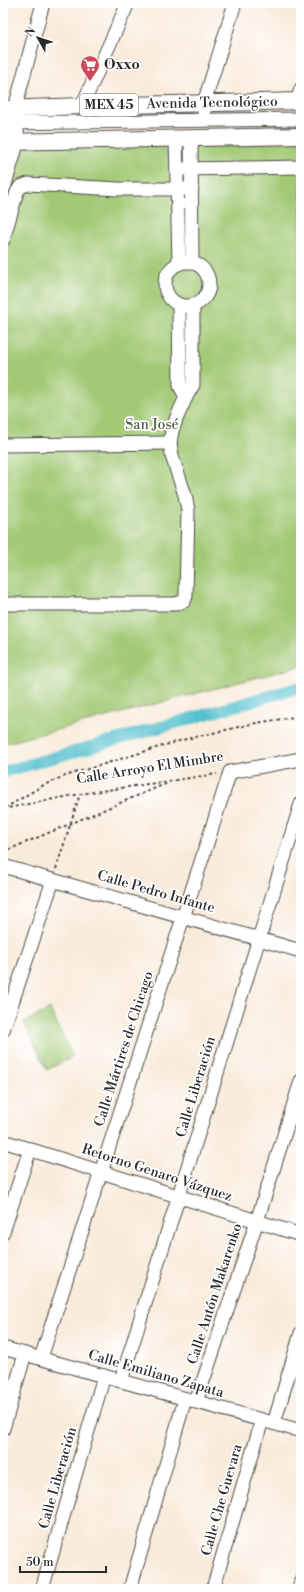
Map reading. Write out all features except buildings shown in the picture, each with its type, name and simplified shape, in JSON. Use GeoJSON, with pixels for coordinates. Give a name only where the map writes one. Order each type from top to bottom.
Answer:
{"type":"FeatureCollection","features":[{"type":"Feature","properties":{"kind":"main road","name":"Avenida Tecnológico"},"geometry":{"type":"LineString","coordinates":[[9,116],[82,106],[204,103],[300,97]]}},
{"type":"Feature","properties":{"kind":"main road"},"geometry":{"type":"LineString","coordinates":[[3,186],[9,142],[9,116]]}},
{"type":"Feature","properties":{"kind":"main road"},"geometry":{"type":"LineString","coordinates":[[9,142],[301,136]]}},
{"type":"Feature","properties":{"kind":"street"},"geometry":{"type":"LineString","coordinates":[[43,3],[9,116],[204,120],[301,119]]}},
{"type":"Feature","properties":{"kind":"street"},"geometry":{"type":"LineString","coordinates":[[82,106],[128,3]]}},
{"type":"Feature","properties":{"kind":"street"},"geometry":{"type":"LineString","coordinates":[[178,264],[177,169],[190,138],[204,120],[204,103],[235,3]]}},
{"type":"Feature","properties":{"kind":"street"},"geometry":{"type":"LineString","coordinates":[[190,138],[192,262]]}},
{"type":"Feature","properties":{"kind":"street"},"geometry":{"type":"LineString","coordinates":[[177,169],[301,167]]}},
{"type":"Feature","properties":{"kind":"street"},"geometry":{"type":"LineString","coordinates":[[3,240],[17,192],[23,185],[28,184],[118,189],[192,189]]}},
{"type":"Feature","properties":{"kind":"street"},"geometry":{"type":"LineString","coordinates":[[192,262],[201,267],[206,274],[209,283],[207,293],[201,300],[193,305],[178,304],[171,300],[166,293],[166,276],[171,268],[178,264],[192,262]]}},
{"type":"Feature","properties":{"kind":"street"},"geometry":{"type":"LineString","coordinates":[[178,304],[180,386],[186,397]]}},
{"type":"Feature","properties":{"kind":"street"},"geometry":{"type":"LineString","coordinates":[[3,604],[176,604],[184,601],[186,596],[188,510],[185,494],[172,456],[170,443],[172,431],[186,397],[193,386],[193,305]]}},
{"type":"Feature","properties":{"kind":"street"},"geometry":{"type":"LineString","coordinates":[[3,445],[170,443]]}},
{"type":"Feature","properties":{"kind":"street","name":"Calle Arroyo El Mimbre"},"geometry":{"type":"LineString","coordinates":[[230,772],[301,759]]}},
{"type":"Feature","properties":{"kind":"street","name":"Calle Mártires de Chicago"},"geometry":{"type":"LineString","coordinates":[[41,1358],[230,772]]}},
{"type":"Feature","properties":{"kind":"street","name":"Calle Liberación"},"geometry":{"type":"LineString","coordinates":[[121,1381],[301,804]]}},
{"type":"Feature","properties":{"kind":"street","name":"Calle Pedro Infante"},"geometry":{"type":"LineString","coordinates":[[3,866],[184,916],[301,951]]}},
{"type":"Feature","properties":{"kind":"street"},"geometry":{"type":"LineString","coordinates":[[3,1030],[53,880]]}},
{"type":"Feature","properties":{"kind":"street","name":"Calle Antón Makarenko"},"geometry":{"type":"LineString","coordinates":[[130,1589],[191,1400],[257,1221],[301,1081]]}},
{"type":"Feature","properties":{"kind":"street","name":"Retorno Genaro Vázquez"},"geometry":{"type":"LineString","coordinates":[[3,1141],[301,1235]]}},
{"type":"Feature","properties":{"kind":"street"},"geometry":{"type":"LineString","coordinates":[[3,1232],[30,1149]]}},
{"type":"Feature","properties":{"kind":"street","name":"Calle Che Guevara"},"geometry":{"type":"LineString","coordinates":[[213,1589],[268,1421],[301,1333]]}},
{"type":"Feature","properties":{"kind":"street","name":"Calle Emiliano Zapata"},"geometry":{"type":"LineString","coordinates":[[3,1348],[301,1431]]}},
{"type":"Feature","properties":{"kind":"street"},"geometry":{"type":"LineString","coordinates":[[3,1429],[25,1354]]}},
{"type":"Feature","properties":{"kind":"street","name":"Calle Liberación"},"geometry":{"type":"LineString","coordinates":[[42,1589],[104,1376]]}},
{"type":"Feature","properties":{"kind":"street"},"geometry":{"type":"LineString","coordinates":[[299,1589],[301,1581]]}},
{"type":"Feature","properties":{"kind":"path"},"geometry":{"type":"LineString","coordinates":[[4,808],[42,786],[62,777],[182,740],[256,723],[301,716]]}},
{"type":"Feature","properties":{"kind":"path","name":"Calle Arroyo El Mimbre"},"geometry":{"type":"LineString","coordinates":[[4,808],[80,794],[230,772]]}},
{"type":"Feature","properties":{"kind":"path"},"geometry":{"type":"LineString","coordinates":[[3,852],[173,781]]}},
{"type":"Feature","properties":{"kind":"path"},"geometry":{"type":"LineString","coordinates":[[53,880],[80,794]]}},
{"type":"Feature","properties":{"kind":"green space","name":"San José"},"geometry":{"type":"Polygon","coordinates":[[[301,136],[301,666],[3,744],[3,184],[16,142],[301,136]]]}},
{"type":"Feature","properties":{"kind":"green space"},"geometry":{"type":"Polygon","coordinates":[[[50,1009],[73,1057],[47,1070],[24,1022],[50,1009]]]}},
{"type":"Feature","properties":{"kind":"waterway"},"geometry":{"type":"LineString","coordinates":[[3,772],[301,687]]}},
{"type":"Feature","properties":{"kind":"place","name":"Oxxo"},"geometry":{"type":"Point","coordinates":[90,82]}}]}
